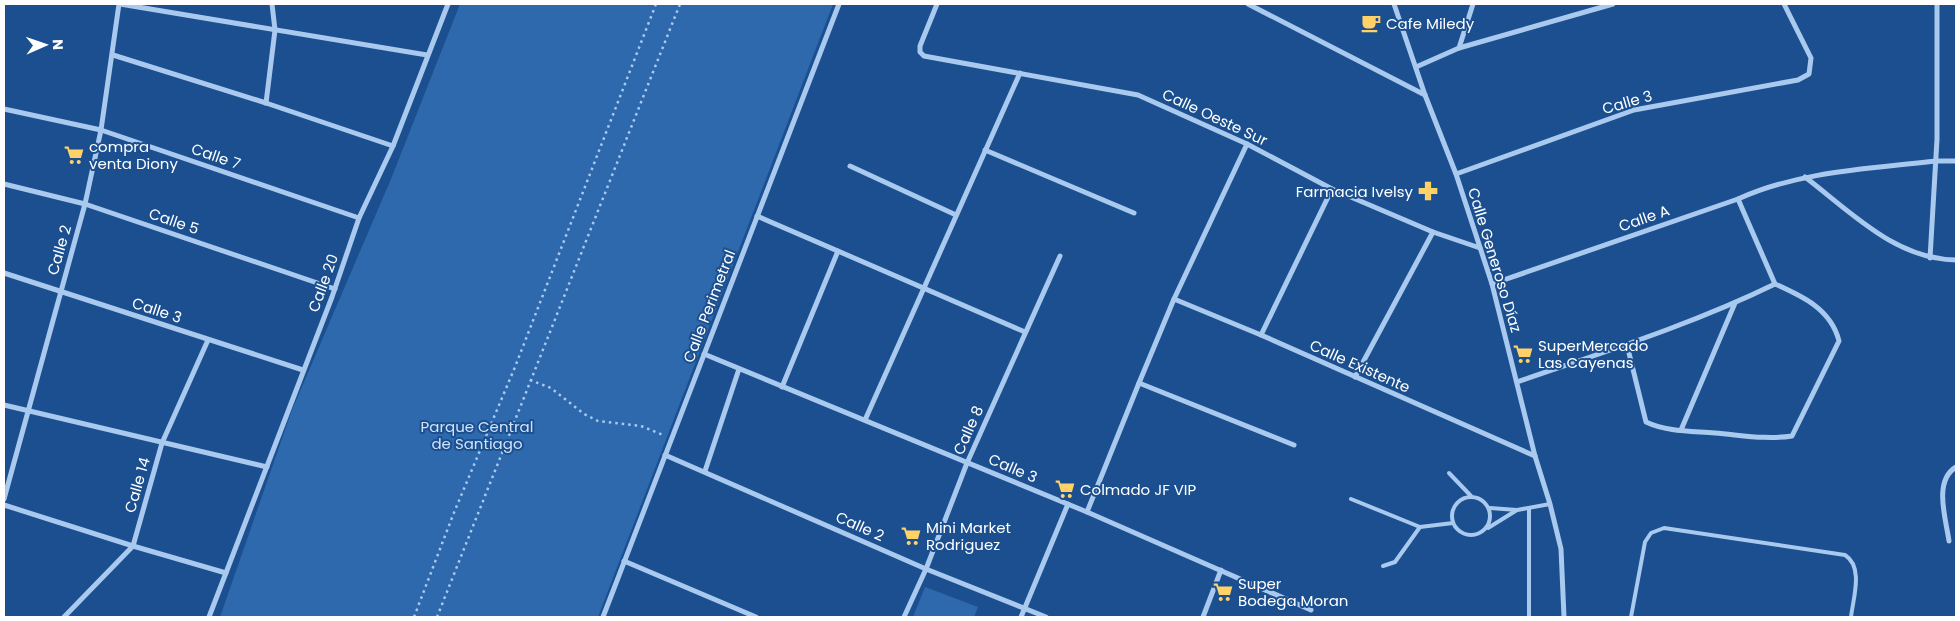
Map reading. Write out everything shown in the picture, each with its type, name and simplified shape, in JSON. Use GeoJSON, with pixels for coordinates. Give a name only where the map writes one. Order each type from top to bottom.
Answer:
{"type":"FeatureCollection","features":[{"type":"Feature","properties":{"kind":"street"},"geometry":{"type":"LineString","coordinates":[[120,4],[427,55]]}},
{"type":"Feature","properties":{"kind":"street","name":"Calle 2"},"geometry":{"type":"LineString","coordinates":[[4,499],[60,291],[86,204],[101,130],[120,4]]}},
{"type":"Feature","properties":{"kind":"street"},"geometry":{"type":"LineString","coordinates":[[266,103],[274,30],[272,4]]}},
{"type":"Feature","properties":{"kind":"street","name":"Calle 20"},"geometry":{"type":"LineString","coordinates":[[209,617],[360,218],[393,146],[448,4]]}},
{"type":"Feature","properties":{"kind":"street","name":"Calle Perimetral"},"geometry":{"type":"LineString","coordinates":[[603,617],[839,4]]}},
{"type":"Feature","properties":{"kind":"street","name":"Calle Oeste Sur"},"geometry":{"type":"LineString","coordinates":[[937,4],[920,46],[920,52],[924,56],[1138,95],[1247,144],[1332,189],[1433,232],[1480,248]]}},
{"type":"Feature","properties":{"kind":"street"},"geometry":{"type":"LineString","coordinates":[[1248,4],[1425,95]]}},
{"type":"Feature","properties":{"kind":"street","name":"Calle Generoso Díaz"},"geometry":{"type":"LineString","coordinates":[[1394,4],[1425,95],[1456,174],[1492,284],[1535,456],[1550,504],[1561,549],[1564,617]]}},
{"type":"Feature","properties":{"kind":"street"},"geometry":{"type":"LineString","coordinates":[[1459,48],[1473,4]]}},
{"type":"Feature","properties":{"kind":"street"},"geometry":{"type":"LineString","coordinates":[[1416,66],[1459,48],[1613,4]]}},
{"type":"Feature","properties":{"kind":"street","name":"Calle 3"},"geometry":{"type":"LineString","coordinates":[[1456,174],[1634,110],[1798,80],[1810,74],[1811,58],[1784,4]]}},
{"type":"Feature","properties":{"kind":"street"},"geometry":{"type":"LineString","coordinates":[[1930,258],[1937,139],[1937,4]]}},
{"type":"Feature","properties":{"kind":"street"},"geometry":{"type":"LineString","coordinates":[[113,55],[266,103],[393,146]]}},
{"type":"Feature","properties":{"kind":"street"},"geometry":{"type":"LineString","coordinates":[[865,420],[1020,73]]}},
{"type":"Feature","properties":{"kind":"street","name":"Calle 7"},"geometry":{"type":"LineString","coordinates":[[4,109],[101,130],[360,218]]}},
{"type":"Feature","properties":{"kind":"street"},"geometry":{"type":"LineString","coordinates":[[1087,512],[1174,299],[1247,144]]}},
{"type":"Feature","properties":{"kind":"street"},"geometry":{"type":"LineString","coordinates":[[985,150],[1134,213]]}},
{"type":"Feature","properties":{"kind":"street","name":"Calle A"},"geometry":{"type":"LineString","coordinates":[[1492,284],[1738,199],[1757,190],[1804,177],[1936,161],[1956,161]]}},
{"type":"Feature","properties":{"kind":"street"},"geometry":{"type":"LineString","coordinates":[[850,166],[956,215]]}},
{"type":"Feature","properties":{"kind":"street"},"geometry":{"type":"LineString","coordinates":[[1804,177],[1886,240],[1930,258],[1956,260]]}},
{"type":"Feature","properties":{"kind":"street","name":"Calle 5"},"geometry":{"type":"LineString","coordinates":[[4,184],[86,204],[334,289]]}},
{"type":"Feature","properties":{"kind":"street"},"geometry":{"type":"LineString","coordinates":[[1262,335],[1332,189]]}},
{"type":"Feature","properties":{"kind":"street"},"geometry":{"type":"LineString","coordinates":[[1626,345],[1646,422],[1658,428],[1776,439],[1792,436],[1839,341],[1836,331],[1820,309],[1799,294],[1775,284],[1738,199]]}},
{"type":"Feature","properties":{"kind":"street"},"geometry":{"type":"LineString","coordinates":[[757,216],[1025,332]]}},
{"type":"Feature","properties":{"kind":"street"},"geometry":{"type":"LineString","coordinates":[[1355,377],[1433,232]]}},
{"type":"Feature","properties":{"kind":"street"},"geometry":{"type":"LineString","coordinates":[[782,387],[838,251]]}},
{"type":"Feature","properties":{"kind":"street","name":"Calle 8"},"geometry":{"type":"LineString","coordinates":[[904,617],[926,569],[967,463],[1060,256]]}},
{"type":"Feature","properties":{"kind":"street","name":"Calle 3"},"geometry":{"type":"LineString","coordinates":[[4,273],[304,370]]}},
{"type":"Feature","properties":{"kind":"street"},"geometry":{"type":"LineString","coordinates":[[1517,382],[1626,345],[1735,303],[1775,284]]}},
{"type":"Feature","properties":{"kind":"street","name":"Calle Existente"},"geometry":{"type":"LineString","coordinates":[[1174,299],[1262,335],[1535,456]]}},
{"type":"Feature","properties":{"kind":"street"},"geometry":{"type":"LineString","coordinates":[[1681,430],[1735,303]]}},
{"type":"Feature","properties":{"kind":"street","name":"Calle 14"},"geometry":{"type":"LineString","coordinates":[[64,617],[133,546],[162,443],[208,340]]}},
{"type":"Feature","properties":{"kind":"street","name":"Calle 3"},"geometry":{"type":"LineString","coordinates":[[704,354],[1087,512],[1311,610]]}},
{"type":"Feature","properties":{"kind":"street"},"geometry":{"type":"LineString","coordinates":[[705,471],[739,369]]}},
{"type":"Feature","properties":{"kind":"street"},"geometry":{"type":"LineString","coordinates":[[1139,382],[1294,445]]}},
{"type":"Feature","properties":{"kind":"street"},"geometry":{"type":"LineString","coordinates":[[4,405],[267,467]]}},
{"type":"Feature","properties":{"kind":"street","name":"Calle 2"},"geometry":{"type":"LineString","coordinates":[[665,455],[926,569],[1046,617]]}},
{"type":"Feature","properties":{"kind":"street"},"geometry":{"type":"LineString","coordinates":[[1949,541],[1943,487],[1947,475],[1956,467]]}},
{"type":"Feature","properties":{"kind":"street"},"geometry":{"type":"LineString","coordinates":[[1021,617],[1068,504]]}},
{"type":"Feature","properties":{"kind":"street"},"geometry":{"type":"LineString","coordinates":[[4,505],[226,573]]}},
{"type":"Feature","properties":{"kind":"street"},"geometry":{"type":"LineString","coordinates":[[624,561],[756,617]]}},
{"type":"Feature","properties":{"kind":"street"},"geometry":{"type":"LineString","coordinates":[[1203,617],[1221,570]]}},
{"type":"Feature","properties":{"kind":"lane"},"geometry":{"type":"LineString","coordinates":[[1449,472],[1471,496],[1485,502],[1490,508],[1490,523],[1486,530]]}},
{"type":"Feature","properties":{"kind":"lane"},"geometry":{"type":"LineString","coordinates":[[1471,496],[1457,502],[1453,508],[1453,523],[1464,534],[1472,536],[1479,534],[1517,510]]}},
{"type":"Feature","properties":{"kind":"lane"},"geometry":{"type":"LineString","coordinates":[[1351,499],[1420,527],[1453,523]]}},
{"type":"Feature","properties":{"kind":"lane"},"geometry":{"type":"LineString","coordinates":[[1490,508],[1517,510],[1550,504]]}},
{"type":"Feature","properties":{"kind":"lane"},"geometry":{"type":"LineString","coordinates":[[1529,508],[1529,617]]}},
{"type":"Feature","properties":{"kind":"lane"},"geometry":{"type":"LineString","coordinates":[[1382,566],[1395,562],[1420,527]]}},
{"type":"Feature","properties":{"kind":"lane"},"geometry":{"type":"LineString","coordinates":[[1631,617],[1645,542],[1651,533],[1664,528],[1845,555],[1851,559],[1856,573],[1851,617]]}},
{"type":"Feature","properties":{"kind":"path"},"geometry":{"type":"LineString","coordinates":[[414,617],[453,515],[515,367],[656,4]]}},
{"type":"Feature","properties":{"kind":"path"},"geometry":{"type":"LineString","coordinates":[[437,617],[680,4]]}},
{"type":"Feature","properties":{"kind":"path"},"geometry":{"type":"LineString","coordinates":[[530,380],[551,388],[584,414],[598,421],[641,426],[671,438]]}},
{"type":"Feature","properties":{"kind":"green space","name":"Parque Central de Santiago"},"geometry":{"type":"Polygon","coordinates":[[[460,4],[833,4],[598,617],[220,617],[292,410],[391,179],[460,4]]]}},
{"type":"Feature","properties":{"kind":"green space"},"geometry":{"type":"Polygon","coordinates":[[[925,587],[978,607],[974,617],[913,617],[925,587]]]}},
{"type":"Feature","properties":{"kind":"place","name":"Cafe Miledy"},"geometry":{"type":"Point","coordinates":[1371,23]}},
{"type":"Feature","properties":{"kind":"place","name":"compra venta Diony"},"geometry":{"type":"Point","coordinates":[74,155]}},
{"type":"Feature","properties":{"kind":"place","name":"Farmacia Ivelsy"},"geometry":{"type":"Point","coordinates":[1428,191]}},
{"type":"Feature","properties":{"kind":"place","name":"SuperMercado Las Cayenas"},"geometry":{"type":"Point","coordinates":[1523,354]}},
{"type":"Feature","properties":{"kind":"place","name":"Colmado JF VIP"},"geometry":{"type":"Point","coordinates":[1065,489]}},
{"type":"Feature","properties":{"kind":"place","name":"Mini Market Rodriguez"},"geometry":{"type":"Point","coordinates":[911,536]}},
{"type":"Feature","properties":{"kind":"place","name":"Super Bodega Moran"},"geometry":{"type":"Point","coordinates":[1223,592]}}]}
